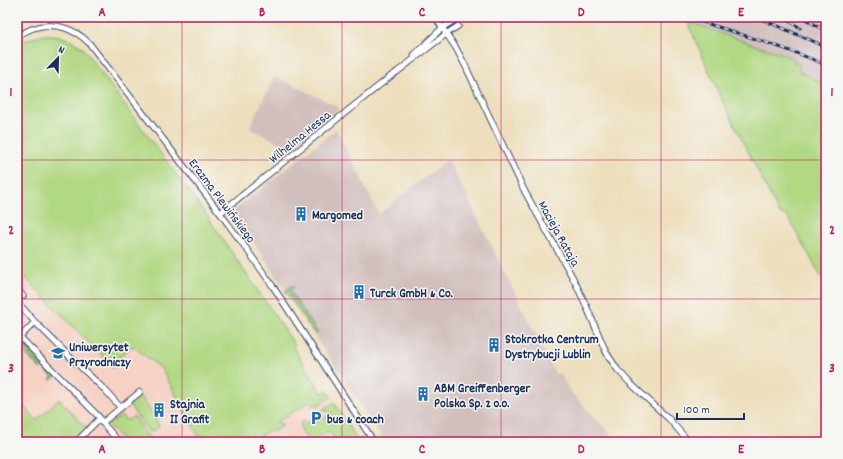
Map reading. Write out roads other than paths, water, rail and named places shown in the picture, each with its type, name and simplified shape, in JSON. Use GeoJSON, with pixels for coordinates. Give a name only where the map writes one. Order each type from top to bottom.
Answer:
{"type":"FeatureCollection","features":[{"type":"Feature","properties":{"kind":"street","name":"Macieja Rataja"},"geometry":{"type":"LineString","coordinates":[[435,17],[456,48],[465,65],[525,192],[574,280],[609,357],[617,369],[629,382],[669,419],[689,442]]}},
{"type":"Feature","properties":{"kind":"street","name":"Wilhelma Hessa"},"geometry":{"type":"LineString","coordinates":[[391,76],[442,28],[453,21]]}},
{"type":"Feature","properties":{"kind":"street","name":"Erazma Plewińskiego"},"geometry":{"type":"LineString","coordinates":[[17,36],[35,27],[50,25],[68,29],[83,37],[220,214],[272,285],[374,442]]}},
{"type":"Feature","properties":{"kind":"street","name":"Wilhelma Hessa"},"geometry":{"type":"LineString","coordinates":[[220,214],[391,76],[458,26]]}},
{"type":"Feature","properties":{"kind":"street"},"geometry":{"type":"LineString","coordinates":[[17,289],[23,296]]}},
{"type":"Feature","properties":{"kind":"street"},"geometry":{"type":"LineString","coordinates":[[19,304],[121,408]]}},
{"type":"Feature","properties":{"kind":"street"},"geometry":{"type":"LineString","coordinates":[[35,322],[18,335],[101,421],[119,442]]}},
{"type":"Feature","properties":{"kind":"street"},"geometry":{"type":"LineString","coordinates":[[76,442],[140,392]]}},
{"type":"Feature","properties":{"kind":"railway"},"geometry":{"type":"LineString","coordinates":[[688,17],[775,45],[826,65]]}},
{"type":"Feature","properties":{"kind":"railway"},"geometry":{"type":"LineString","coordinates":[[757,17],[826,47]]}},
{"type":"Feature","properties":{"kind":"railway"},"geometry":{"type":"LineString","coordinates":[[784,17],[800,28]]}},
{"type":"Feature","properties":{"kind":"railway"},"geometry":{"type":"LineString","coordinates":[[802,17],[826,31]]}},
{"type":"Feature","properties":{"kind":"place","name":"Margomed"},"geometry":{"type":"Point","coordinates":[301,214]}},
{"type":"Feature","properties":{"kind":"place","name":"Turck GmbH & Co."},"geometry":{"type":"Point","coordinates":[359,292]}},
{"type":"Feature","properties":{"kind":"place","name":"Stokrotka Centrum Dystrybucji Lublin"},"geometry":{"type":"Point","coordinates":[494,345]}},
{"type":"Feature","properties":{"kind":"place","name":"Uniwersytet Przyrodniczy"},"geometry":{"type":"Point","coordinates":[58,353]}},
{"type":"Feature","properties":{"kind":"place","name":"ABM Greiffenberger Polska Sp. z o.o."},"geometry":{"type":"Point","coordinates":[423,394]}},
{"type":"Feature","properties":{"kind":"place","name":"Stajnia II Grafit"},"geometry":{"type":"Point","coordinates":[159,410]}},
{"type":"Feature","properties":{"kind":"place","name":"bus & coach"},"geometry":{"type":"Point","coordinates":[316,418]}}]}
